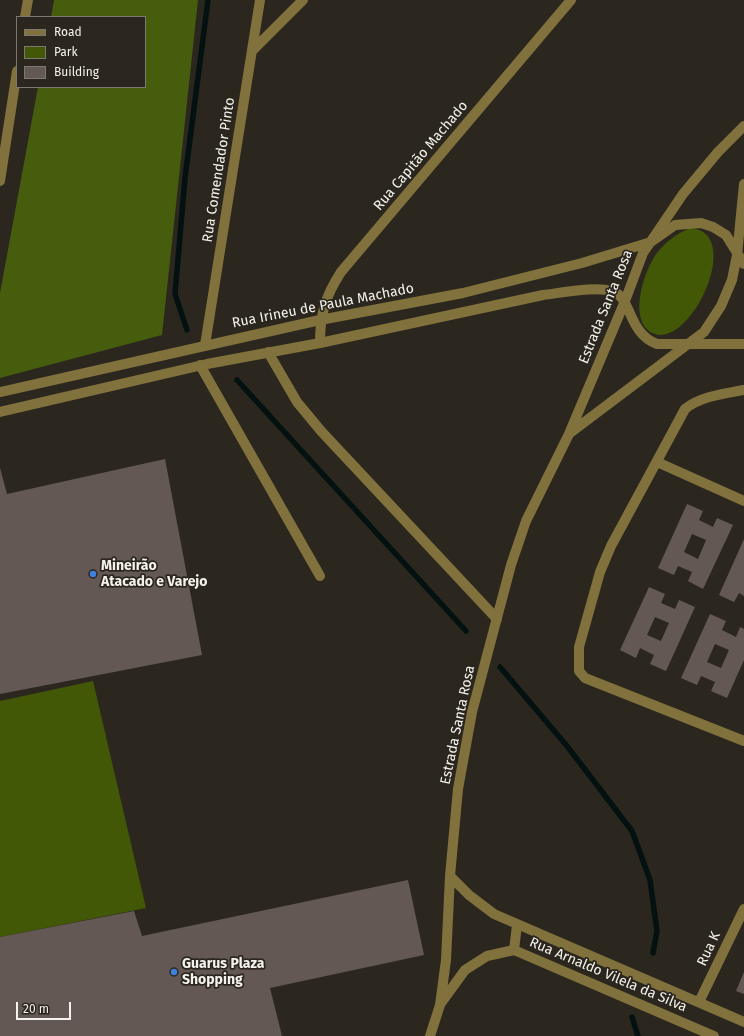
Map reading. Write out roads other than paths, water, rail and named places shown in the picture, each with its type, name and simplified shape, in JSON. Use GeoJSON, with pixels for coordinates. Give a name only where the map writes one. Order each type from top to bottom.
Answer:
{"type":"FeatureCollection","features":[{"type":"Feature","properties":{"kind":"street"},"geometry":{"type":"LineString","coordinates":[[25,16],[28,0]]}},
{"type":"Feature","properties":{"kind":"street","name":"Rua Comendador Pinto"},"geometry":{"type":"LineString","coordinates":[[205,345],[260,0]]}},
{"type":"Feature","properties":{"kind":"street"},"geometry":{"type":"LineString","coordinates":[[252,51],[303,0]]}},
{"type":"Feature","properties":{"kind":"street","name":"Rua Capitão Machado"},"geometry":{"type":"LineString","coordinates":[[320,343],[320,320],[327,297],[341,272],[571,0]]}},
{"type":"Feature","properties":{"kind":"street"},"geometry":{"type":"LineString","coordinates":[[0,181],[16,77]]}},
{"type":"Feature","properties":{"kind":"street","name":"Estrada Santa Rosa"},"geometry":{"type":"LineString","coordinates":[[430,1036],[440,1005],[446,960],[450,876],[458,789],[471,720],[511,565],[526,521],[569,434],[625,302],[643,252],[683,194],[718,152],[744,126]]}},
{"type":"Feature","properties":{"kind":"street","name":"Estrada Santa Rosa"},"geometry":{"type":"LineString","coordinates":[[569,434],[704,332],[721,306],[732,280],[737,255],[744,184]]}},
{"type":"Feature","properties":{"kind":"street"},"geometry":{"type":"LineString","coordinates":[[651,242],[675,225],[701,223],[713,227],[726,235],[737,255],[744,264]]}},
{"type":"Feature","properties":{"kind":"street","name":"Rua Irineu de Paula Machado"},"geometry":{"type":"LineString","coordinates":[[0,392],[320,320],[463,293],[582,263],[651,242]]}},
{"type":"Feature","properties":{"kind":"street"},"geometry":{"type":"LineString","coordinates":[[0,412],[200,365],[320,343],[543,295],[577,290],[615,292],[625,302],[633,323],[651,342],[663,345],[744,344]]}},
{"type":"Feature","properties":{"kind":"street"},"geometry":{"type":"LineString","coordinates":[[268,352],[297,402],[321,431],[497,619]]}},
{"type":"Feature","properties":{"kind":"street"},"geometry":{"type":"LineString","coordinates":[[200,365],[320,576]]}},
{"type":"Feature","properties":{"kind":"street"},"geometry":{"type":"LineString","coordinates":[[744,390],[704,398],[691,404],[685,409],[611,546],[600,572],[579,647],[579,670],[585,678],[744,741]]}},
{"type":"Feature","properties":{"kind":"street"},"geometry":{"type":"LineString","coordinates":[[657,462],[744,501]]}},
{"type":"Feature","properties":{"kind":"street","name":"Rua Arnaldo Vilela da Silva"},"geometry":{"type":"LineString","coordinates":[[450,876],[469,895],[494,914],[744,1022]]}},
{"type":"Feature","properties":{"kind":"street","name":"Rua K"},"geometry":{"type":"LineString","coordinates":[[700,1002],[744,909]]}},
{"type":"Feature","properties":{"kind":"street"},"geometry":{"type":"LineString","coordinates":[[514,950],[517,925]]}},
{"type":"Feature","properties":{"kind":"street","name":"Rua Arnaldo Vilela da Silva"},"geometry":{"type":"LineString","coordinates":[[440,1005],[465,970],[487,956],[514,950],[714,1036]]}},
{"type":"Feature","properties":{"kind":"waterway"},"geometry":{"type":"LineString","coordinates":[[187,330],[175,294],[185,178],[208,0]]}},
{"type":"Feature","properties":{"kind":"waterway"},"geometry":{"type":"LineString","coordinates":[[237,380],[466,631]]}},
{"type":"Feature","properties":{"kind":"waterway"},"geometry":{"type":"LineString","coordinates":[[500,667],[567,746],[632,831],[650,880],[657,931],[653,953]]}},
{"type":"Feature","properties":{"kind":"waterway"},"geometry":{"type":"LineString","coordinates":[[632,1017],[638,1036]]}},
{"type":"Feature","properties":{"kind":"place","name":"Mineirão Atacado e Varejo"},"geometry":{"type":"Point","coordinates":[93,574]}},
{"type":"Feature","properties":{"kind":"place","name":"Guarus Plaza Shopping"},"geometry":{"type":"Point","coordinates":[174,972]}}]}
